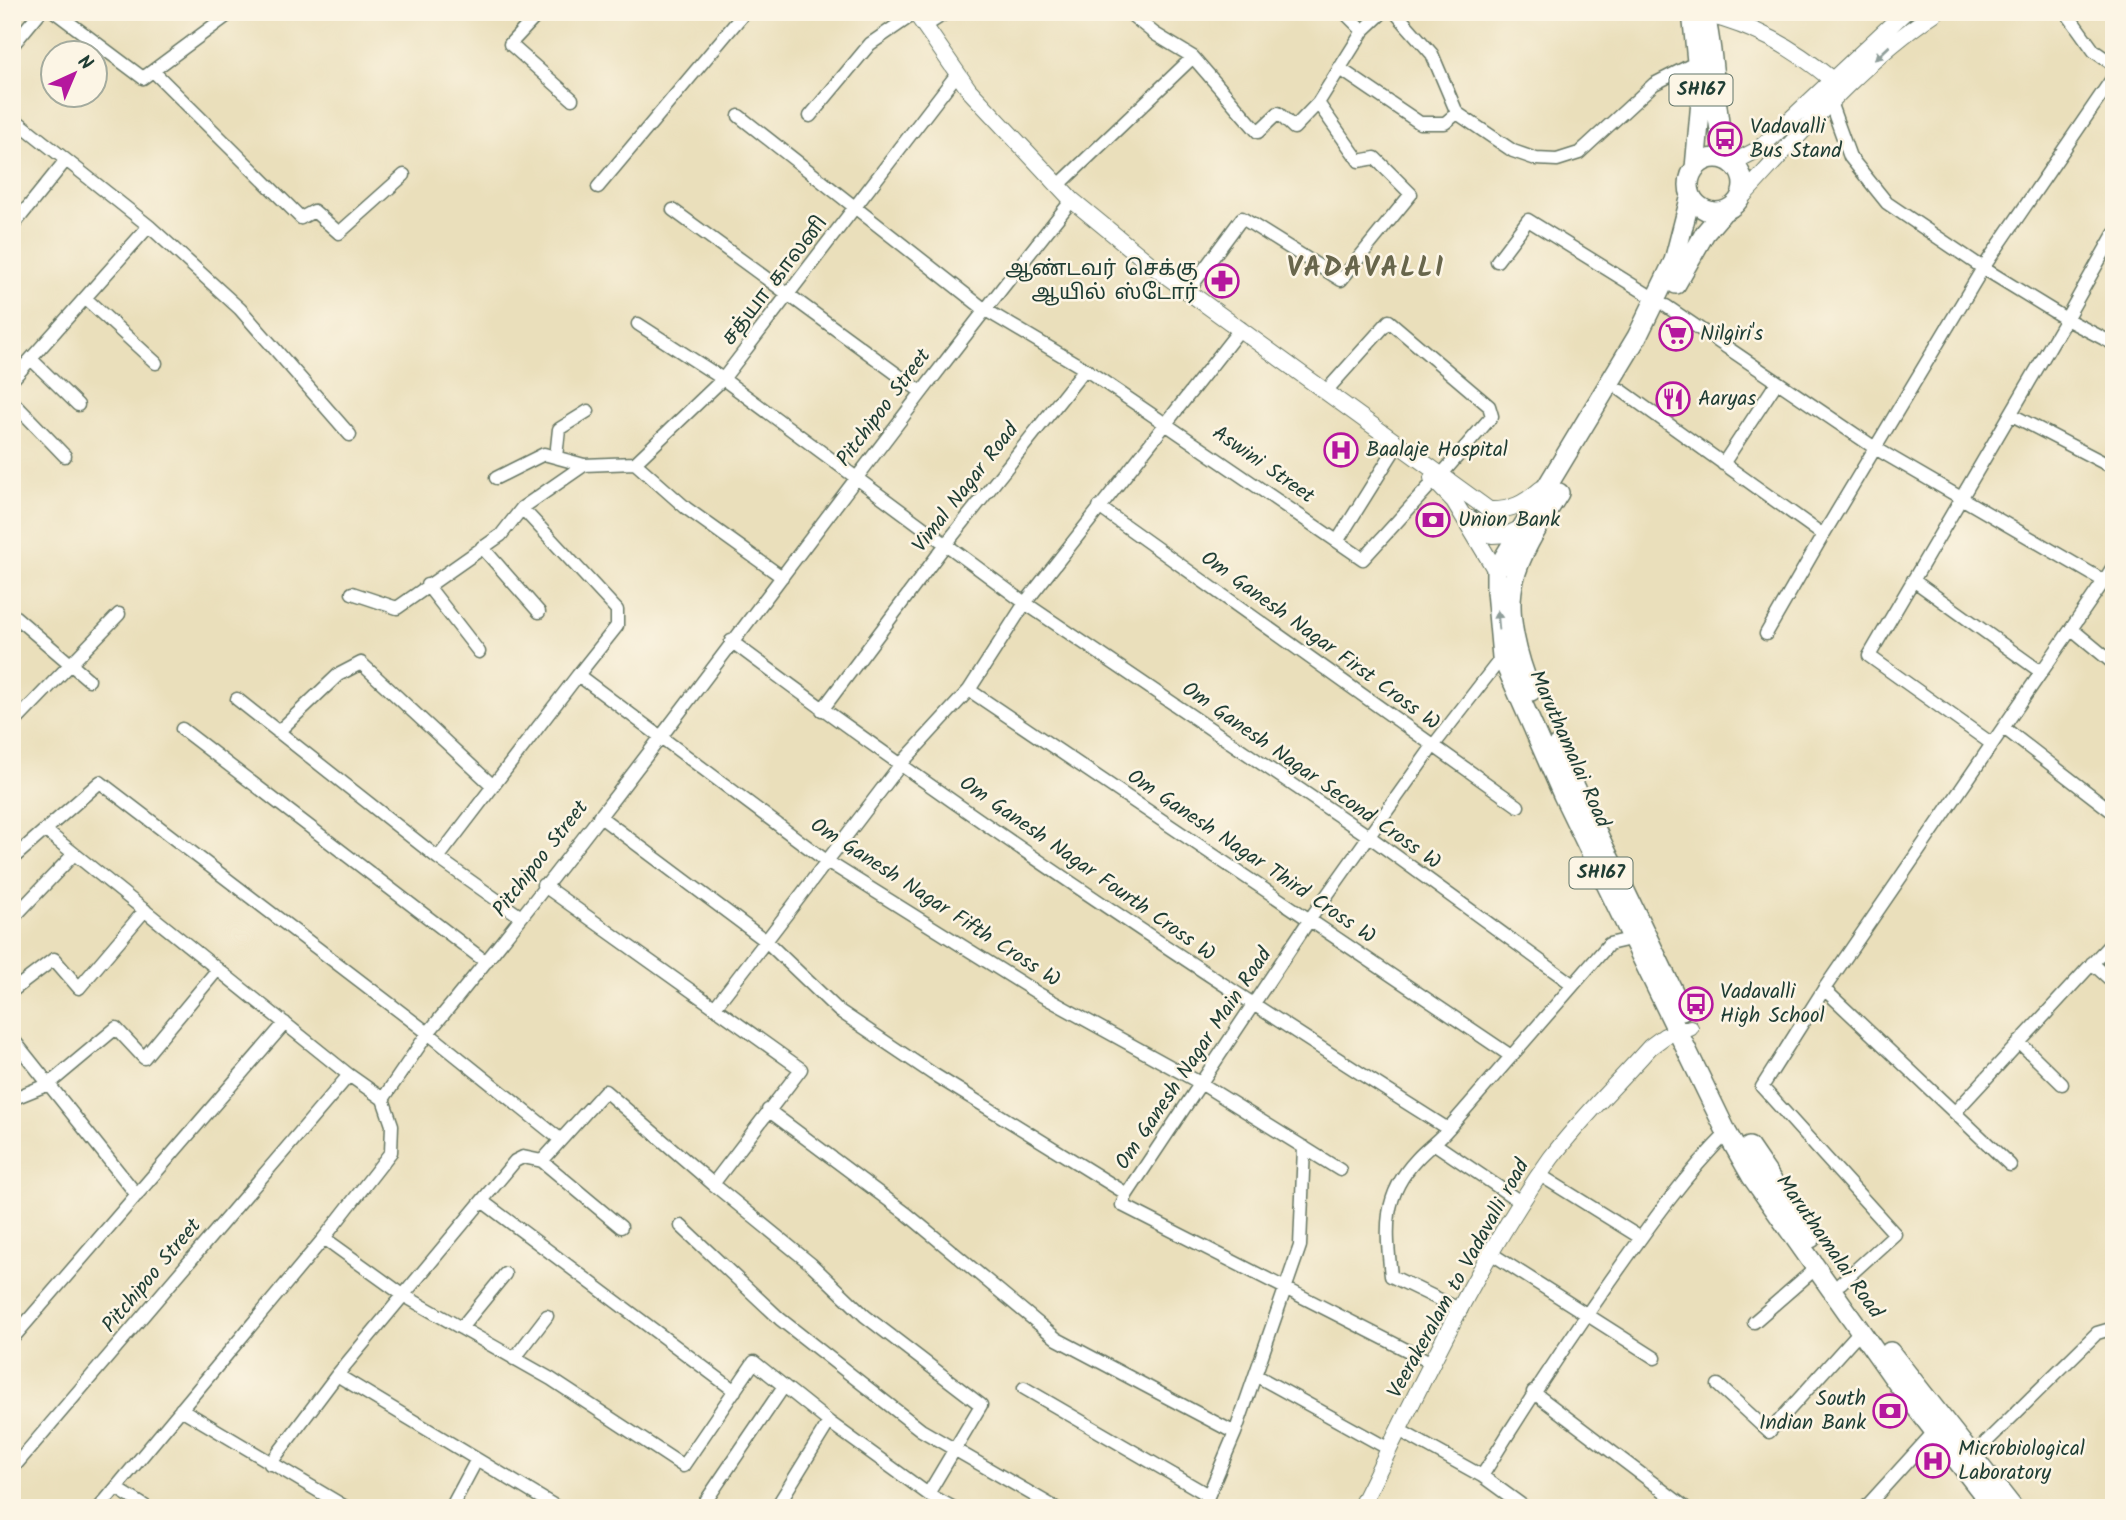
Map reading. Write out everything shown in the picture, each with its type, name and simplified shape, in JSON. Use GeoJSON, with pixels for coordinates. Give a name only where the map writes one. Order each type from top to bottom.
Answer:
{"type":"FeatureCollection","features":[{"type":"Feature","properties":{"kind":"main road"},"geometry":{"type":"LineString","coordinates":[[1905,12],[1759,149],[1729,161],[1710,159],[1695,168],[1689,180],[1691,195],[1701,208],[1723,212],[1741,198],[1830,102],[1900,35],[1936,12]]}},
{"type":"Feature","properties":{"kind":"main road"},"geometry":{"type":"LineString","coordinates":[[1699,14],[1728,20],[1794,48],[1831,79]]}},
{"type":"Feature","properties":{"kind":"main road","name":"SH167"},"geometry":{"type":"LineString","coordinates":[[1695,168],[1701,101],[1699,14]]}},
{"type":"Feature","properties":{"kind":"main road","name":"SH167"},"geometry":{"type":"LineString","coordinates":[[1699,14],[1714,59],[1719,135],[1729,161]]}},
{"type":"Feature","properties":{"kind":"main road"},"geometry":{"type":"LineString","coordinates":[[918,17],[969,90],[1072,200],[1150,264],[1327,390],[1438,477],[1502,520],[1515,535],[1517,570]]}},
{"type":"Feature","properties":{"kind":"main road"},"geometry":{"type":"LineString","coordinates":[[1729,161],[1744,183],[1741,198]]}},
{"type":"Feature","properties":{"kind":"main road","name":"Maruthamalai Road"},"geometry":{"type":"LineString","coordinates":[[1691,195],[1661,303],[1621,390],[1548,511],[1517,570],[1513,583],[1513,612],[1522,667],[1641,937],[1685,1030],[1751,1152],[1841,1283],[2013,1508]]}},
{"type":"Feature","properties":{"kind":"main road","name":"Maruthamalai Road"},"geometry":{"type":"LineString","coordinates":[[1641,937],[1563,795],[1503,656],[1496,571],[1515,535],[1684,266],[1705,233],[1723,212]]}},
{"type":"Feature","properties":{"kind":"main road"},"geometry":{"type":"LineString","coordinates":[[1438,477],[1496,571]]}},
{"type":"Feature","properties":{"kind":"main road"},"geometry":{"type":"LineString","coordinates":[[1489,510],[1506,510],[1527,501],[1551,481]]}},
{"type":"Feature","properties":{"kind":"main road"},"geometry":{"type":"LineString","coordinates":[[1454,501],[1492,536],[1515,535],[1548,511]]}},
{"type":"Feature","properties":{"kind":"main road","name":"Maruthamalai Road"},"geometry":{"type":"LineString","coordinates":[[1685,1030],[1727,1133],[1752,1177],[1987,1505]]}},
{"type":"Feature","properties":{"kind":"main road","name":"Veerakeralam to Vadavalli road"},"geometry":{"type":"LineString","coordinates":[[1360,1508],[1432,1363],[1492,1254],[1540,1175],[1553,1156],[1650,1047],[1665,1036],[1685,1030]]}},
{"type":"Feature","properties":{"kind":"street"},"geometry":{"type":"LineString","coordinates":[[12,46],[40,12]]}},
{"type":"Feature","properties":{"kind":"street"},"geometry":{"type":"LineString","coordinates":[[55,12],[143,78],[232,12]]}},
{"type":"Feature","properties":{"kind":"street"},"geometry":{"type":"LineString","coordinates":[[540,12],[510,44],[572,99]]}},
{"type":"Feature","properties":{"kind":"street"},"geometry":{"type":"LineString","coordinates":[[598,187],[746,12]]}},
{"type":"Feature","properties":{"kind":"street"},"geometry":{"type":"LineString","coordinates":[[810,116],[870,44],[918,17],[947,12]]}},
{"type":"Feature","properties":{"kind":"street"},"geometry":{"type":"LineString","coordinates":[[1128,12],[1155,34],[1193,57],[1258,132],[1278,113],[1294,128],[1318,103],[1363,31],[1383,12]]}},
{"type":"Feature","properties":{"kind":"street"},"geometry":{"type":"LineString","coordinates":[[1344,12],[1363,31]]}},
{"type":"Feature","properties":{"kind":"street"},"geometry":{"type":"LineString","coordinates":[[1395,12],[1432,54],[1457,113],[1513,151],[1536,159],[1557,160],[1579,153],[1654,84],[1699,61]]}},
{"type":"Feature","properties":{"kind":"street"},"geometry":{"type":"LineString","coordinates":[[2066,12],[2094,51],[2114,65]]}},
{"type":"Feature","properties":{"kind":"street"},"geometry":{"type":"LineString","coordinates":[[1059,185],[1193,57]]}},
{"type":"Feature","properties":{"kind":"street"},"geometry":{"type":"LineString","coordinates":[[1339,68],[1420,123],[1445,122],[1457,113]]}},
{"type":"Feature","properties":{"kind":"street"},"geometry":{"type":"LineString","coordinates":[[153,71],[301,218],[314,211],[339,233],[404,175]]}},
{"type":"Feature","properties":{"kind":"street","name":"சத்யா காலனி"},"geometry":{"type":"LineString","coordinates":[[635,463],[723,380],[957,74]]}},
{"type":"Feature","properties":{"kind":"street"},"geometry":{"type":"LineString","coordinates":[[1766,634],[1983,268],[2114,76]]}},
{"type":"Feature","properties":{"kind":"street"},"geometry":{"type":"LineString","coordinates":[[1830,102],[1850,157],[1887,203],[1983,268],[2114,345]]}},
{"type":"Feature","properties":{"kind":"street"},"geometry":{"type":"LineString","coordinates":[[1188,291],[1242,218],[1341,279],[1411,194],[1375,158],[1359,160],[1318,103]]}},
{"type":"Feature","properties":{"kind":"street"},"geometry":{"type":"LineString","coordinates":[[739,116],[984,309],[1166,422]]}},
{"type":"Feature","properties":{"kind":"street"},"geometry":{"type":"LineString","coordinates":[[12,117],[149,226],[240,309],[350,435]]}},
{"type":"Feature","properties":{"kind":"street"},"geometry":{"type":"LineString","coordinates":[[12,227],[66,160]]}},
{"type":"Feature","properties":{"kind":"street","name":"Pitchipoo Street"},"geometry":{"type":"LineString","coordinates":[[383,1099],[428,1032],[599,816],[920,391],[1072,200]]}},
{"type":"Feature","properties":{"kind":"street"},"geometry":{"type":"LineString","coordinates":[[673,210],[920,391]]}},
{"type":"Feature","properties":{"kind":"street"},"geometry":{"type":"LineString","coordinates":[[1497,261],[1528,220],[1661,303],[1875,448],[2104,581]]}},
{"type":"Feature","properties":{"kind":"street"},"geometry":{"type":"LineString","coordinates":[[12,380],[149,226]]}},
{"type":"Feature","properties":{"kind":"street"},"geometry":{"type":"LineString","coordinates":[[1992,744],[1869,656],[1960,496],[2012,415],[2114,234]]}},
{"type":"Feature","properties":{"kind":"street"},"geometry":{"type":"LineString","coordinates":[[85,298],[156,363]]}},
{"type":"Feature","properties":{"kind":"street"},"geometry":{"type":"LineString","coordinates":[[1327,390],[1389,321],[1489,406],[1492,416],[1438,477]]}},
{"type":"Feature","properties":{"kind":"street"},"geometry":{"type":"LineString","coordinates":[[638,324],[723,380],[855,480]]}},
{"type":"Feature","properties":{"kind":"street"},"geometry":{"type":"LineString","coordinates":[[716,1007],[825,860],[901,764],[969,690],[1025,603],[1241,328]]}},
{"type":"Feature","properties":{"kind":"street"},"geometry":{"type":"LineString","coordinates":[[31,359],[78,405]]}},
{"type":"Feature","properties":{"kind":"street","name":"Vimal Nagar Road"},"geometry":{"type":"LineString","coordinates":[[822,710],[946,544],[1084,369]]}},
{"type":"Feature","properties":{"kind":"street"},"geometry":{"type":"LineString","coordinates":[[1723,464],[1777,382]]}},
{"type":"Feature","properties":{"kind":"street"},"geometry":{"type":"LineString","coordinates":[[1621,390],[1823,535]]}},
{"type":"Feature","properties":{"kind":"street"},"geometry":{"type":"LineString","coordinates":[[12,401],[65,456]]}},
{"type":"Feature","properties":{"kind":"street"},"geometry":{"type":"LineString","coordinates":[[556,457],[559,429],[588,411]]}},
{"type":"Feature","properties":{"kind":"street"},"geometry":{"type":"LineString","coordinates":[[2012,415],[2114,468]]}},
{"type":"Feature","properties":{"kind":"street","name":"Aswini Street"},"geometry":{"type":"LineString","coordinates":[[1166,422],[1363,559],[1438,477]]}},
{"type":"Feature","properties":{"kind":"street"},"geometry":{"type":"LineString","coordinates":[[1338,540],[1404,448]]}},
{"type":"Feature","properties":{"kind":"street"},"geometry":{"type":"LineString","coordinates":[[496,478],[544,454],[584,466],[635,463],[685,508],[782,577]]}},
{"type":"Feature","properties":{"kind":"street"},"geometry":{"type":"LineString","coordinates":[[352,593],[397,608],[501,535],[522,508],[584,466]]}},
{"type":"Feature","properties":{"kind":"street","name":"Om Ganesh Nagar Second Cross W"},"geometry":{"type":"LineString","coordinates":[[855,480],[1025,603],[1370,837],[1572,984]]}},
{"type":"Feature","properties":{"kind":"street","name":"Om Ganesh Nagar First Cross W"},"geometry":{"type":"LineString","coordinates":[[1099,507],[1518,806]]}},
{"type":"Feature","properties":{"kind":"street"},"geometry":{"type":"LineString","coordinates":[[438,858],[617,626],[617,610],[522,508]]}},
{"type":"Feature","properties":{"kind":"street"},"geometry":{"type":"LineString","coordinates":[[482,547],[539,612]]}},
{"type":"Feature","properties":{"kind":"street"},"geometry":{"type":"LineString","coordinates":[[1841,1283],[1895,1234],[1762,1087],[1824,989],[2041,672],[2073,630],[2114,565]]}},
{"type":"Feature","properties":{"kind":"street"},"geometry":{"type":"LineString","coordinates":[[1913,580],[2041,672]]}},
{"type":"Feature","properties":{"kind":"street"},"geometry":{"type":"LineString","coordinates":[[427,585],[479,652]]}},
{"type":"Feature","properties":{"kind":"street"},"geometry":{"type":"LineString","coordinates":[[12,614],[89,680]]}},
{"type":"Feature","properties":{"kind":"street"},"geometry":{"type":"LineString","coordinates":[[12,725],[119,614]]}},
{"type":"Feature","properties":{"kind":"street"},"geometry":{"type":"LineString","coordinates":[[2073,630],[2114,664]]}},
{"type":"Feature","properties":{"kind":"street","name":"Om Ganesh Nagar Fourth Cross W"},"geometry":{"type":"LineString","coordinates":[[731,641],[822,710],[1253,1007],[1448,1129]]}},
{"type":"Feature","properties":{"kind":"street","name":"Om Ganesh Nagar Main Road"},"geometry":{"type":"LineString","coordinates":[[599,816],[766,941],[838,1010],[933,1074],[1127,1194],[1310,919],[1433,746],[1503,656]]}},
{"type":"Feature","properties":{"kind":"street"},"geometry":{"type":"LineString","coordinates":[[278,732],[338,675],[361,663],[493,786]]}},
{"type":"Feature","properties":{"kind":"street","name":"Om Ganesh Nagar Fifth Cross W"},"geometry":{"type":"LineString","coordinates":[[578,675],[825,860],[1039,994],[1202,1084],[1340,1170]]}},
{"type":"Feature","properties":{"kind":"street","name":"Om Ganesh Nagar Third Cross W"},"geometry":{"type":"LineString","coordinates":[[969,690],[1511,1056]]}},
{"type":"Feature","properties":{"kind":"street"},"geometry":{"type":"LineString","coordinates":[[237,699],[438,858],[521,917]]}},
{"type":"Feature","properties":{"kind":"street"},"geometry":{"type":"LineString","coordinates":[[2004,728],[2114,813]]}},
{"type":"Feature","properties":{"kind":"street"},"geometry":{"type":"LineString","coordinates":[[182,729],[486,962]]}},
{"type":"Feature","properties":{"kind":"street"},"geometry":{"type":"LineString","coordinates":[[12,859],[100,782],[428,1032],[561,1140]]}},
{"type":"Feature","properties":{"kind":"street"},"geometry":{"type":"LineString","coordinates":[[46,831],[349,1075],[383,1099],[392,1125],[391,1152],[324,1238],[99,1508]]}},
{"type":"Feature","properties":{"kind":"street"},"geometry":{"type":"LineString","coordinates":[[14,917],[74,854]]}},
{"type":"Feature","properties":{"kind":"street"},"geometry":{"type":"LineString","coordinates":[[543,885],[801,1069],[713,1184]]}},
{"type":"Feature","properties":{"kind":"street"},"geometry":{"type":"LineString","coordinates":[[12,991],[54,959],[79,988],[145,910]]}},
{"type":"Feature","properties":{"kind":"street"},"geometry":{"type":"LineString","coordinates":[[1461,1310],[1391,1276],[1386,1222],[1396,1186],[1417,1158],[1435,1144],[1609,944],[1641,937]]}},
{"type":"Feature","properties":{"kind":"street"},"geometry":{"type":"LineString","coordinates":[[1955,1112],[2114,940]]}},
{"type":"Feature","properties":{"kind":"street"},"geometry":{"type":"LineString","coordinates":[[2092,963],[2114,984]]}},
{"type":"Feature","properties":{"kind":"street"},"geometry":{"type":"LineString","coordinates":[[12,1099],[49,1084],[116,1028],[144,1058],[218,969]]}},
{"type":"Feature","properties":{"kind":"street"},"geometry":{"type":"LineString","coordinates":[[1824,989],[2010,1165]]}},
{"type":"Feature","properties":{"kind":"street"},"geometry":{"type":"LineString","coordinates":[[12,1339],[285,1023]]}},
{"type":"Feature","properties":{"kind":"street"},"geometry":{"type":"LineString","coordinates":[[12,1038],[137,1195]]}},
{"type":"Feature","properties":{"kind":"street"},"geometry":{"type":"LineString","coordinates":[[2019,1042],[2062,1084]]}},
{"type":"Feature","properties":{"kind":"street","name":"Pitchipoo Street"},"geometry":{"type":"LineString","coordinates":[[12,1469],[349,1075]]}},
{"type":"Feature","properties":{"kind":"street"},"geometry":{"type":"LineString","coordinates":[[542,1161],[605,1091],[811,1264],[865,1316],[981,1405],[952,1448],[928,1494]]}},
{"type":"Feature","properties":{"kind":"street"},"geometry":{"type":"LineString","coordinates":[[768,1110],[907,1214],[1057,1339],[1234,1433]]}},
{"type":"Feature","properties":{"kind":"street"},"geometry":{"type":"LineString","coordinates":[[1482,1476],[1533,1392],[1641,1238],[1701,1159],[1727,1133]]}},
{"type":"Feature","properties":{"kind":"street"},"geometry":{"type":"LineString","coordinates":[[1435,1144],[1522,1203]]}},
{"type":"Feature","properties":{"kind":"street"},"geometry":{"type":"LineString","coordinates":[[1024,1388],[1206,1501],[1257,1376],[1300,1246],[1304,1147]]}},
{"type":"Feature","properties":{"kind":"street"},"geometry":{"type":"LineString","coordinates":[[270,1464],[337,1375],[515,1161],[523,1157],[542,1161],[621,1227]]}},
{"type":"Feature","properties":{"kind":"street"},"geometry":{"type":"LineString","coordinates":[[1540,1175],[1641,1238]]}},
{"type":"Feature","properties":{"kind":"street"},"geometry":{"type":"LineString","coordinates":[[1127,1194],[1122,1205],[1432,1363]]}},
{"type":"Feature","properties":{"kind":"street"},"geometry":{"type":"LineString","coordinates":[[482,1201],[735,1391]]}},
{"type":"Feature","properties":{"kind":"street"},"geometry":{"type":"LineString","coordinates":[[681,1226],[780,1319],[921,1430],[1056,1508]]}},
{"type":"Feature","properties":{"kind":"street"},"geometry":{"type":"LineString","coordinates":[[324,1238],[403,1295],[551,1379],[682,1466],[754,1362],[829,1422],[928,1494],[954,1508]]}},
{"type":"Feature","properties":{"kind":"street"},"geometry":{"type":"LineString","coordinates":[[1492,1254],[1655,1358]]}},
{"type":"Feature","properties":{"kind":"street"},"geometry":{"type":"LineString","coordinates":[[1754,1322],[1816,1268]]}},
{"type":"Feature","properties":{"kind":"street"},"geometry":{"type":"LineString","coordinates":[[461,1328],[505,1274]]}},
{"type":"Feature","properties":{"kind":"street"},"geometry":{"type":"LineString","coordinates":[[514,1359],[547,1316]]}},
{"type":"Feature","properties":{"kind":"street"},"geometry":{"type":"LineString","coordinates":[[1972,1456],[2097,1333],[2114,1328]]}},
{"type":"Feature","properties":{"kind":"street"},"geometry":{"type":"LineString","coordinates":[[1718,1384],[1769,1432],[1860,1331]]}},
{"type":"Feature","properties":{"kind":"street"},"geometry":{"type":"LineString","coordinates":[[337,1375],[558,1508]]}},
{"type":"Feature","properties":{"kind":"street"},"geometry":{"type":"LineString","coordinates":[[1257,1376],[1389,1449]]}},
{"type":"Feature","properties":{"kind":"street"},"geometry":{"type":"LineString","coordinates":[[701,1508],[784,1386]]}},
{"type":"Feature","properties":{"kind":"street"},"geometry":{"type":"LineString","coordinates":[[1533,1392],[1686,1508]]}},
{"type":"Feature","properties":{"kind":"street"},"geometry":{"type":"LineString","coordinates":[[181,1409],[347,1508]]}},
{"type":"Feature","properties":{"kind":"street"},"geometry":{"type":"LineString","coordinates":[[776,1508],[829,1422]]}},
{"type":"Feature","properties":{"kind":"street"},"geometry":{"type":"LineString","coordinates":[[1399,1430],[1482,1476],[1526,1508]]}},
{"type":"Feature","properties":{"kind":"street"},"geometry":{"type":"LineString","coordinates":[[1865,1508],[1934,1432]]}},
{"type":"Feature","properties":{"kind":"street"},"geometry":{"type":"LineString","coordinates":[[451,1508],[476,1461]]}},
{"type":"Feature","properties":{"kind":"street"},"geometry":{"type":"LineString","coordinates":[[116,1488],[148,1508]]}},
{"type":"Feature","properties":{"kind":"place","name":"Vadavalli Bus Stand"},"geometry":{"type":"Point","coordinates":[1725,139]}},
{"type":"Feature","properties":{"kind":"place","name":"ஆண்டவர் செக்கு ஆயில் ஸ்டோர்"},"geometry":{"type":"Point","coordinates":[1222,281]}},
{"type":"Feature","properties":{"kind":"place","name":"Nilgiri's"},"geometry":{"type":"Point","coordinates":[1676,334]}},
{"type":"Feature","properties":{"kind":"place","name":"Aaryas"},"geometry":{"type":"Point","coordinates":[1673,399]}},
{"type":"Feature","properties":{"kind":"place","name":"Baalaje Hospital"},"geometry":{"type":"Point","coordinates":[1341,450]}},
{"type":"Feature","properties":{"kind":"place","name":"Union Bank"},"geometry":{"type":"Point","coordinates":[1433,520]}},
{"type":"Feature","properties":{"kind":"place","name":"Vadavalli High School"},"geometry":{"type":"Point","coordinates":[1696,1004]}},
{"type":"Feature","properties":{"kind":"place","name":"South Indian Bank"},"geometry":{"type":"Point","coordinates":[1890,1411]}},
{"type":"Feature","properties":{"kind":"place","name":"Microbiological Laboratory"},"geometry":{"type":"Point","coordinates":[1933,1461]}},
{"type":"Feature","properties":{"kind":"district","name":"VADAVALLI"},"geometry":{"type":"Point","coordinates":[1366,268]}}]}
